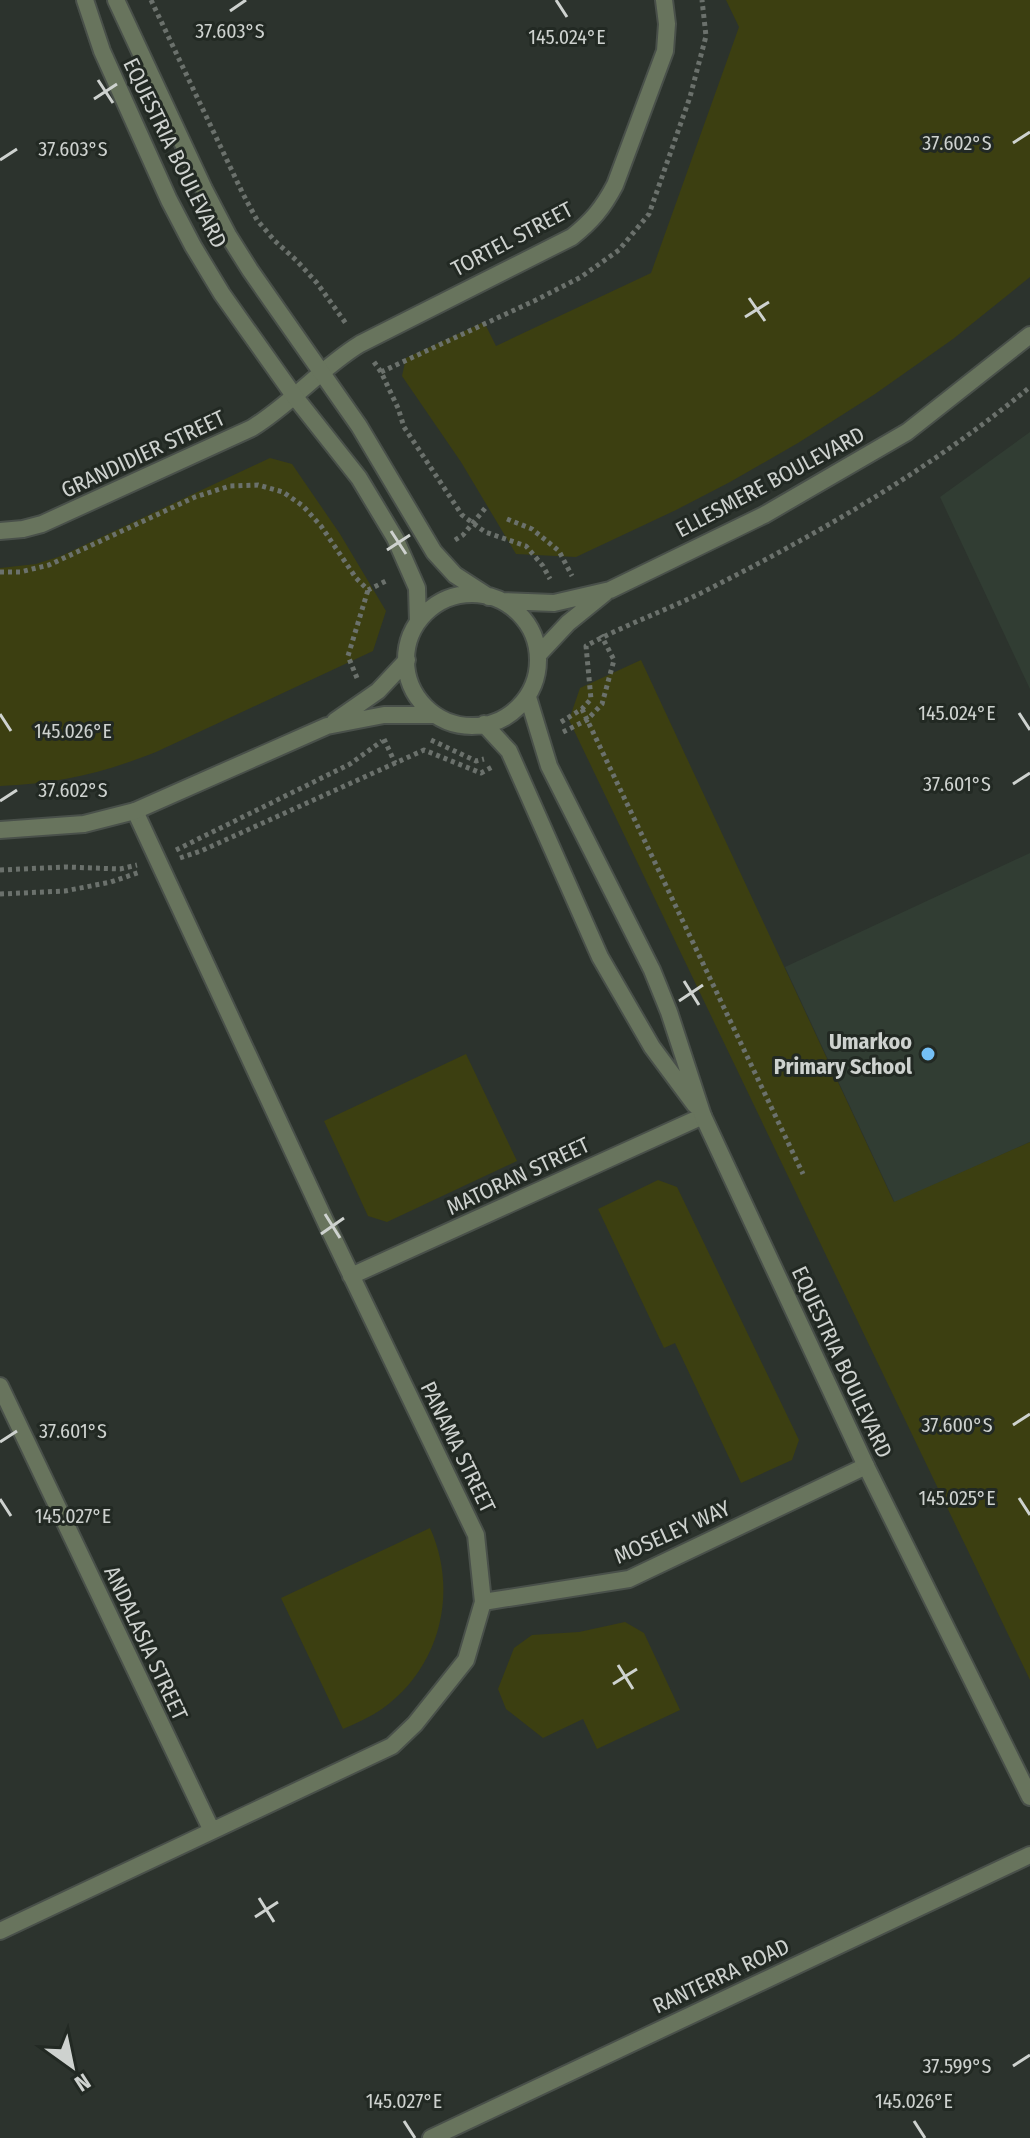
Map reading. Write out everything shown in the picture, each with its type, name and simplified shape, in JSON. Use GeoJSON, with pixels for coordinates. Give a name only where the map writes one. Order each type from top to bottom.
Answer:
{"type":"FeatureCollection","features":[{"type":"Feature","properties":{"kind":"street","name":"EQUESTRIA BOULEVARD"},"geometry":{"type":"LineString","coordinates":[[85,0],[102,51],[175,212],[222,294],[295,397],[359,478],[395,538],[417,588],[418,622]]}},
{"type":"Feature","properties":{"kind":"street","name":"EQUESTRIA BOULEVARD"},"geometry":{"type":"LineString","coordinates":[[116,0],[204,189],[250,270],[323,372],[434,552],[455,575],[496,599]]}},
{"type":"Feature","properties":{"kind":"street","name":"TORTEL STREET"},"geometry":{"type":"LineString","coordinates":[[295,397],[345,353],[360,344],[572,237],[593,221],[615,185],[665,51],[667,24],[664,0]]}},
{"type":"Feature","properties":{"kind":"street","name":"ELLESMERE BOULEVARD"},"geometry":{"type":"LineString","coordinates":[[539,654],[585,602],[764,515],[907,432],[1030,335]]}},
{"type":"Feature","properties":{"kind":"street","name":"GRANDIDIER STREET"},"geometry":{"type":"LineString","coordinates":[[0,531],[23,529],[63,515],[252,428],[295,397]]}},
{"type":"Feature","properties":{"kind":"street"},"geometry":{"type":"LineString","coordinates":[[496,599],[521,614],[533,632],[539,654],[537,676],[528,697],[512,713],[494,722],[474,726],[454,723],[435,715],[414,691],[407,660],[410,638],[418,622],[438,604],[458,596],[481,595],[554,603],[585,602]]}},
{"type":"Feature","properties":{"kind":"street"},"geometry":{"type":"LineString","coordinates":[[0,830],[84,824],[135,811],[327,726],[378,691],[407,660]]}},
{"type":"Feature","properties":{"kind":"street","name":"EQUESTRIA BOULEVARD"},"geometry":{"type":"LineString","coordinates":[[528,697],[549,766],[652,970],[703,1116],[866,1466],[1030,1797]]}},
{"type":"Feature","properties":{"kind":"street"},"geometry":{"type":"LineString","coordinates":[[327,726],[384,715],[435,715]]}},
{"type":"Feature","properties":{"kind":"street","name":"EQUESTRIA BOULEVARD"},"geometry":{"type":"LineString","coordinates":[[484,724],[510,754],[600,957],[652,1047],[703,1116]]}},
{"type":"Feature","properties":{"kind":"street","name":"PANAMA STREET"},"geometry":{"type":"LineString","coordinates":[[0,1931],[392,1746],[415,1724],[466,1660],[483,1602],[476,1535],[351,1276],[135,811]]}},
{"type":"Feature","properties":{"kind":"street","name":"MATORAN STREET"},"geometry":{"type":"LineString","coordinates":[[351,1276],[703,1116]]}},
{"type":"Feature","properties":{"kind":"street","name":"ANDALASIA STREET"},"geometry":{"type":"LineString","coordinates":[[0,1386],[212,1831]]}},
{"type":"Feature","properties":{"kind":"street","name":"MOSELEY WAY"},"geometry":{"type":"LineString","coordinates":[[483,1602],[629,1579],[866,1466]]}},
{"type":"Feature","properties":{"kind":"street","name":"RANTERRA ROAD"},"geometry":{"type":"LineString","coordinates":[[431,2138],[1030,1855]]}},
{"type":"Feature","properties":{"kind":"path"},"geometry":{"type":"LineString","coordinates":[[151,0],[257,220],[317,283],[381,372],[404,427],[462,515],[485,532],[526,546],[543,566],[562,601]]}},
{"type":"Feature","properties":{"kind":"path"},"geometry":{"type":"LineString","coordinates":[[541,738],[591,699],[586,646],[703,592],[830,524],[925,464],[1030,387]]}},
{"type":"Feature","properties":{"kind":"path"},"geometry":{"type":"LineString","coordinates":[[0,572],[20,572],[49,565],[195,497],[230,486],[258,485],[283,492],[303,506],[368,590],[408,569]]}},
{"type":"Feature","properties":{"kind":"path"},"geometry":{"type":"LineString","coordinates":[[434,552],[463,535],[487,506]]}},
{"type":"Feature","properties":{"kind":"path"},"geometry":{"type":"LineString","coordinates":[[507,519],[532,529],[559,551],[614,660],[602,704],[587,720],[541,738]]}},
{"type":"Feature","properties":{"kind":"path"},"geometry":{"type":"LineString","coordinates":[[582,709],[803,1174]]}},
{"type":"Feature","properties":{"kind":"path"},"geometry":{"type":"LineString","coordinates":[[418,735],[476,761],[510,754]]}},
{"type":"Feature","properties":{"kind":"path"},"geometry":{"type":"LineString","coordinates":[[0,894],[65,891],[111,882],[159,862],[350,764],[384,739],[395,738]]}},
{"type":"Feature","properties":{"kind":"path"},"geometry":{"type":"LineString","coordinates":[[0,870],[66,867],[120,869],[159,862],[201,851],[424,750],[481,773],[510,754]]}},
{"type":"Feature","properties":{"kind":"shaded area"},"geometry":{"type":"Polygon","coordinates":[[[1030,432],[1030,689],[940,497],[1030,432]]]}},
{"type":"Feature","properties":{"kind":"shaded area","name":"Umarkoo Primary School"},"geometry":{"type":"Polygon","coordinates":[[[1030,853],[1030,1142],[895,1203],[785,967],[1030,853]]]}},
{"type":"Feature","properties":{"kind":"green space"},"geometry":{"type":"Polygon","coordinates":[[[726,0],[1030,0],[1030,277],[953,339],[875,394],[730,482],[576,557],[516,554],[461,462],[402,376],[406,358],[484,322],[496,346],[651,273],[739,27],[726,0]]]}},
{"type":"Feature","properties":{"kind":"green space"},"geometry":{"type":"Polygon","coordinates":[[[270,458],[292,464],[340,534],[386,611],[373,651],[156,752],[60,780],[0,786],[0,568],[36,564],[61,556],[270,458]]]}},
{"type":"Feature","properties":{"kind":"green space"},"geometry":{"type":"Polygon","coordinates":[[[641,660],[894,1202],[1030,1142],[1030,1680],[569,720],[580,688],[641,660]]]}},
{"type":"Feature","properties":{"kind":"green space"},"geometry":{"type":"Polygon","coordinates":[[[466,1054],[517,1161],[387,1222],[368,1216],[324,1121],[466,1054]]]}},
{"type":"Feature","properties":{"kind":"green space"},"geometry":{"type":"Polygon","coordinates":[[[658,1180],[677,1187],[799,1440],[792,1460],[741,1483],[675,1343],[664,1348],[598,1209],[658,1180]]]}},
{"type":"Feature","properties":{"kind":"green space"},"geometry":{"type":"Polygon","coordinates":[[[430,1528],[439,1552],[443,1603],[439,1627],[430,1651],[402,1692],[382,1709],[343,1729],[281,1598],[430,1528]]]}},
{"type":"Feature","properties":{"kind":"green space"},"geometry":{"type":"Polygon","coordinates":[[[625,1622],[644,1633],[680,1710],[597,1749],[583,1719],[543,1738],[506,1709],[498,1689],[514,1648],[532,1635],[579,1632],[625,1622]]]}},
{"type":"Feature","properties":{"kind":"place","name":"Umarkoo Primary School"},"geometry":{"type":"Point","coordinates":[928,1054]}}]}
